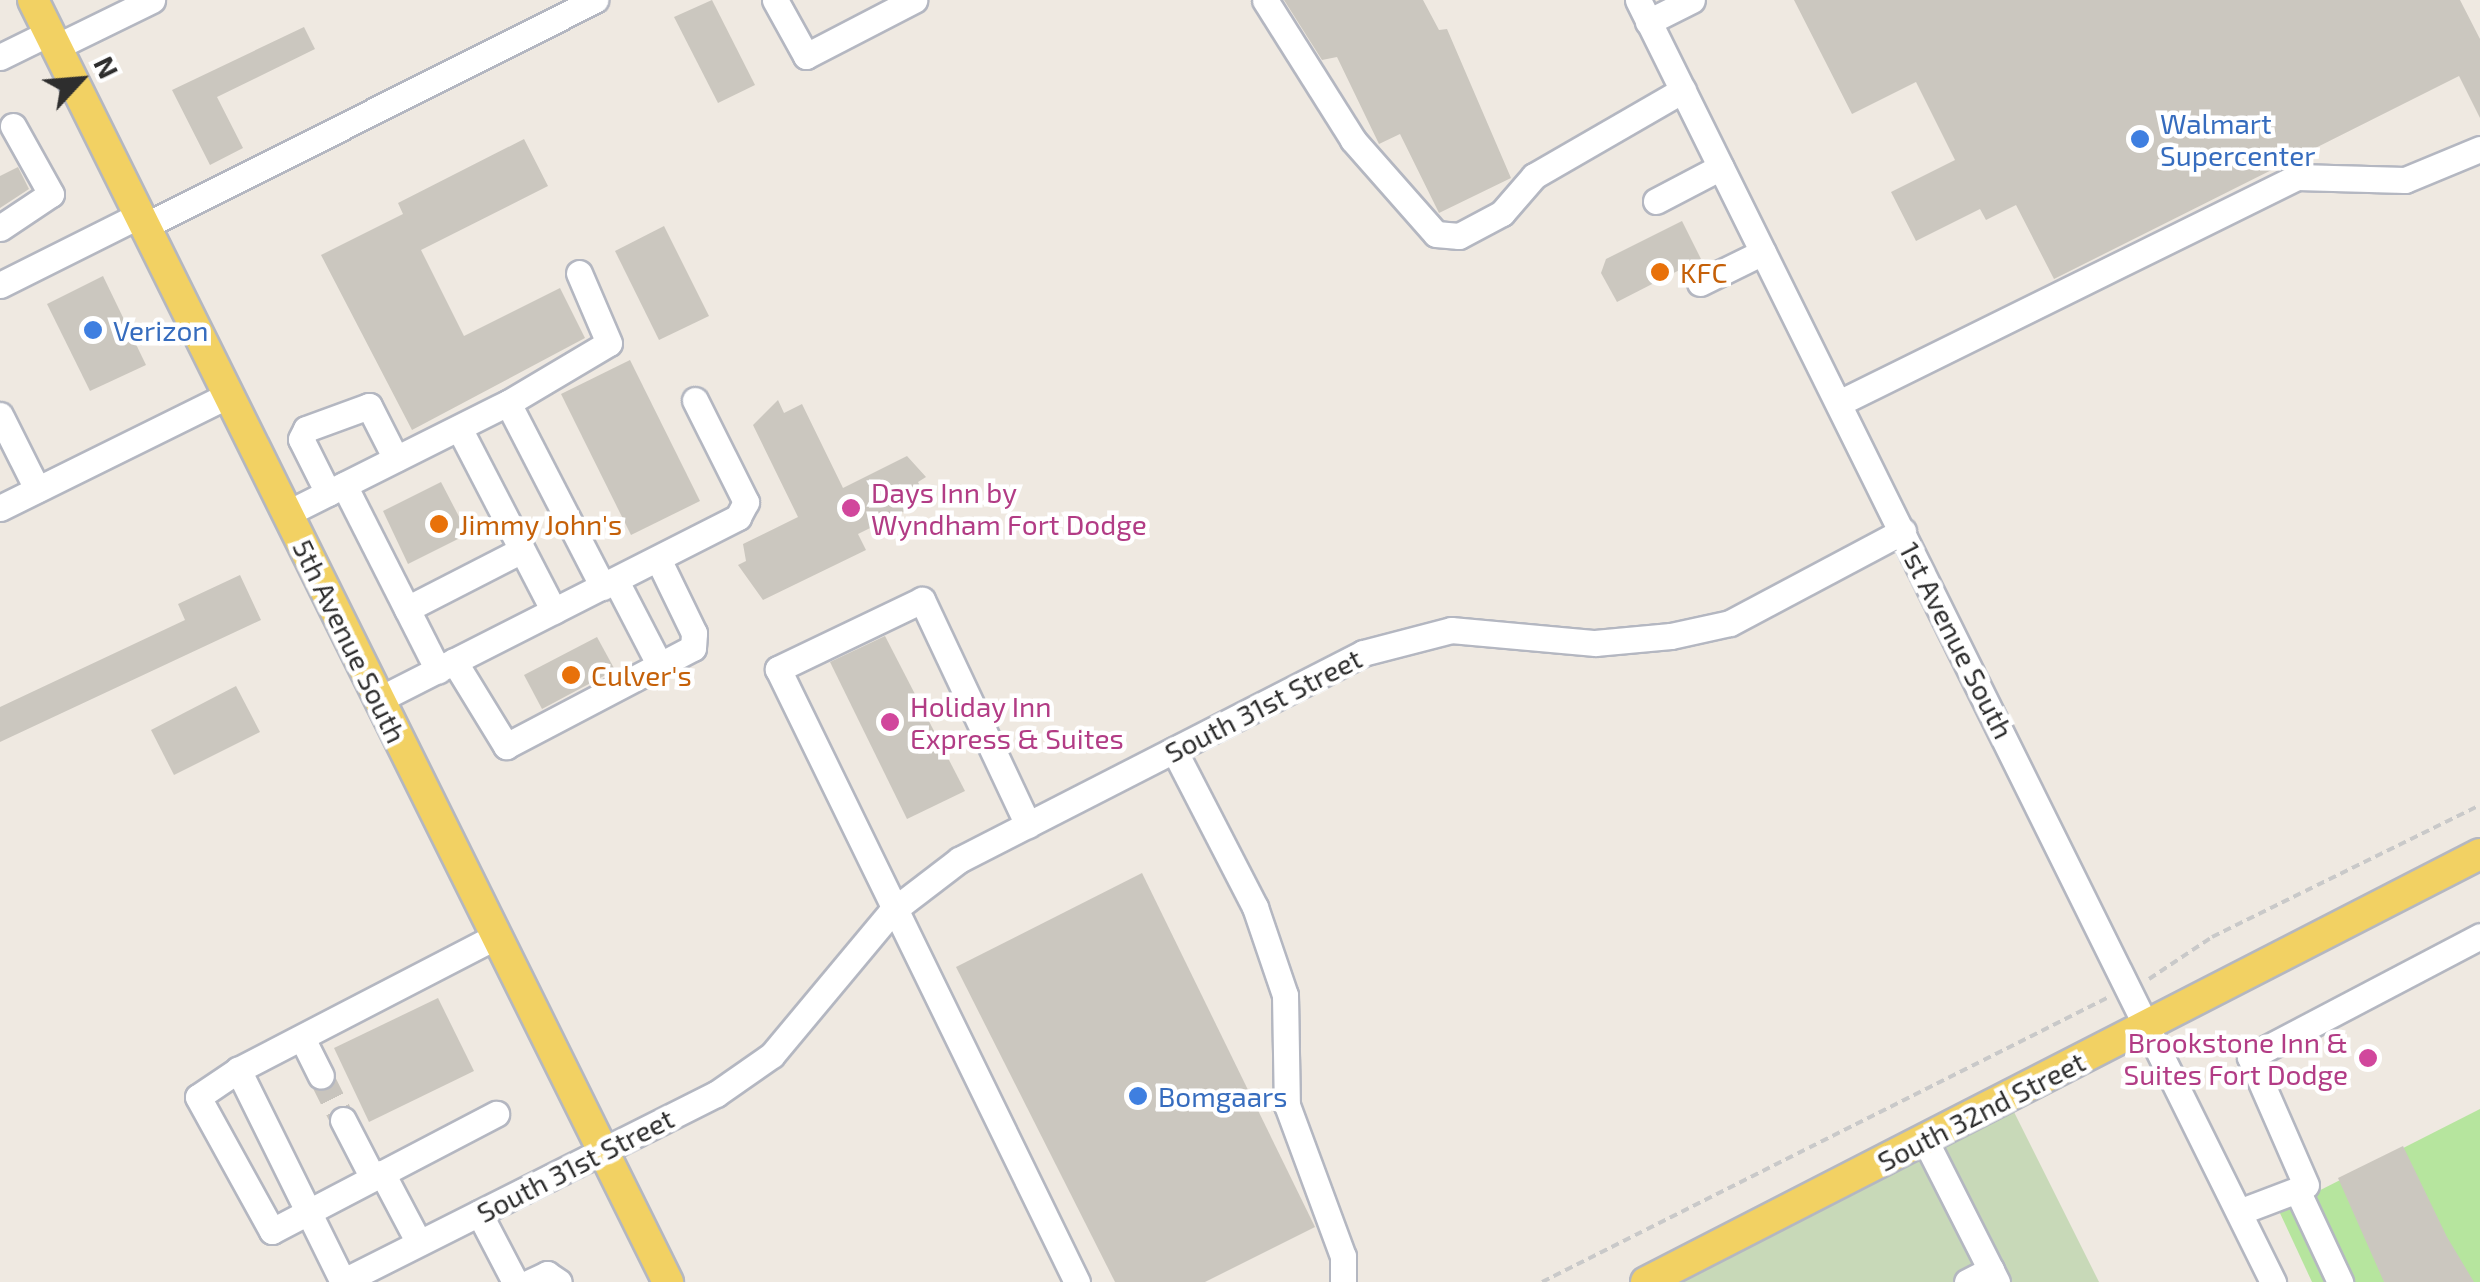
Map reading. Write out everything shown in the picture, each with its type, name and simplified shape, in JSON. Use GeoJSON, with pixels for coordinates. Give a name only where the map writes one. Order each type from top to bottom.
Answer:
{"type":"FeatureCollection","features":[{"type":"Feature","properties":{"kind":"main road","name":"5th Avenue South"},"geometry":{"type":"LineString","coordinates":[[32,0],[668,1282]]}},
{"type":"Feature","properties":{"kind":"main road","name":"South 32nd Street"},"geometry":{"type":"LineString","coordinates":[[1646,1282],[2480,854]]}},
{"type":"Feature","properties":{"kind":"street"},"geometry":{"type":"LineString","coordinates":[[0,56],[152,0]]}},
{"type":"Feature","properties":{"kind":"street"},"geometry":{"type":"LineString","coordinates":[[0,285],[142,221],[595,0]]}},
{"type":"Feature","properties":{"kind":"street"},"geometry":{"type":"LineString","coordinates":[[775,0],[806,56],[914,0]]}},
{"type":"Feature","properties":{"kind":"street"},"geometry":{"type":"LineString","coordinates":[[1266,0],[1352,140],[1436,234],[1459,236],[1502,213],[1534,176],[1683,90]]}},
{"type":"Feature","properties":{"kind":"street"},"geometry":{"type":"LineString","coordinates":[[1643,11],[1692,0]]}},
{"type":"Feature","properties":{"kind":"street","name":"1st Avenue South"},"geometry":{"type":"LineString","coordinates":[[1643,11],[2149,1024],[2273,1282]]}},
{"type":"Feature","properties":{"kind":"street"},"geometry":{"type":"LineString","coordinates":[[0,228],[51,194],[13,126]]}},
{"type":"Feature","properties":{"kind":"street"},"geometry":{"type":"LineString","coordinates":[[1839,403],[2297,177],[2405,180],[2480,149]]}},
{"type":"Feature","properties":{"kind":"street"},"geometry":{"type":"LineString","coordinates":[[1656,200],[1721,167]]}},
{"type":"Feature","properties":{"kind":"street"},"geometry":{"type":"LineString","coordinates":[[1700,283],[1763,252]]}},
{"type":"Feature","properties":{"kind":"street"},"geometry":{"type":"LineString","coordinates":[[288,513],[508,403],[609,343],[579,274]]}},
{"type":"Feature","properties":{"kind":"street"},"geometry":{"type":"LineString","coordinates":[[0,508],[230,395]]}},
{"type":"Feature","properties":{"kind":"street"},"geometry":{"type":"LineString","coordinates":[[378,700],[738,517],[746,502],[694,400]]}},
{"type":"Feature","properties":{"kind":"street"},"geometry":{"type":"LineString","coordinates":[[508,403],[660,666]]}},
{"type":"Feature","properties":{"kind":"street"},"geometry":{"type":"LineString","coordinates":[[396,459],[369,406],[306,429],[301,438],[408,609],[506,746],[692,648],[694,632],[658,559]]}},
{"type":"Feature","properties":{"kind":"street"},"geometry":{"type":"LineString","coordinates":[[0,414],[37,489]]}},
{"type":"Feature","properties":{"kind":"street"},"geometry":{"type":"LineString","coordinates":[[459,428],[554,611]]}},
{"type":"Feature","properties":{"kind":"street","name":"South 31st Street"},"geometry":{"type":"LineString","coordinates":[[343,1282],[603,1151],[772,1056],[892,912],[959,860],[1363,653],[1450,630],[1595,643],[1671,636],[1730,622],[1903,532]]}},
{"type":"Feature","properties":{"kind":"street"},"geometry":{"type":"LineString","coordinates":[[408,609],[522,550]]}},
{"type":"Feature","properties":{"kind":"street"},"geometry":{"type":"LineString","coordinates":[[1028,825],[922,600],[778,668],[892,912],[1077,1282]]}},
{"type":"Feature","properties":{"kind":"street"},"geometry":{"type":"LineString","coordinates":[[1174,750],[1255,907],[1285,995],[1286,1105],[1349,1281]]}},
{"type":"Feature","properties":{"kind":"street"},"geometry":{"type":"LineString","coordinates":[[496,936],[238,1070],[198,1097],[263,1227],[309,1211],[496,1114]]}},
{"type":"Feature","properties":{"kind":"street"},"geometry":{"type":"LineString","coordinates":[[2306,1185],[2250,1056],[2480,936]]}},
{"type":"Feature","properties":{"kind":"street"},"geometry":{"type":"LineString","coordinates":[[302,1038],[321,1076]]}},
{"type":"Feature","properties":{"kind":"street"},"geometry":{"type":"LineString","coordinates":[[238,1070],[343,1282]]}},
{"type":"Feature","properties":{"kind":"street"},"geometry":{"type":"LineString","coordinates":[[344,1120],[418,1243]]}},
{"type":"Feature","properties":{"kind":"street"},"geometry":{"type":"LineString","coordinates":[[1925,1140],[1994,1276],[1967,1282]]}},
{"type":"Feature","properties":{"kind":"street"},"geometry":{"type":"LineString","coordinates":[[2239,1212],[2297,1190],[2340,1282]]}},
{"type":"Feature","properties":{"kind":"street"},"geometry":{"type":"LineString","coordinates":[[479,1213],[516,1282]]}},
{"type":"Feature","properties":{"kind":"street"},"geometry":{"type":"LineString","coordinates":[[530,1282],[547,1274],[559,1282]]}},
{"type":"Feature","properties":{"kind":"path"},"geometry":{"type":"LineString","coordinates":[[1542,1282],[2130,987],[2480,805]]}},
{"type":"Feature","properties":{"kind":"green space"},"geometry":{"type":"Polygon","coordinates":[[[2007,1098],[2099,1282],[1646,1282],[2007,1098]]]}},
{"type":"Feature","properties":{"kind":"green space"},"geometry":{"type":"Polygon","coordinates":[[[2480,1109],[2480,1282],[2312,1282],[2279,1211],[2480,1109]]]}},
{"type":"Feature","properties":{"kind":"building"},"geometry":{"type":"Polygon","coordinates":[[[712,0],[755,85],[718,103],[674,17],[712,0]]]}},
{"type":"Feature","properties":{"kind":"building"},"geometry":{"type":"Polygon","coordinates":[[[1284,0],[1423,0],[1439,30],[1447,29],[1511,178],[1439,213],[1400,134],[1379,144],[1337,57],[1322,60],[1284,0]]]}},
{"type":"Feature","properties":{"kind":"building","name":"Walmart Supercenter"},"geometry":{"type":"Polygon","coordinates":[[[1794,0],[2460,0],[2480,39],[2480,118],[2459,76],[2054,279],[2016,205],[1986,220],[1980,209],[1916,241],[1891,192],[1955,160],[1916,82],[1852,114],[1794,0]]]}},
{"type":"Feature","properties":{"kind":"building"},"geometry":{"type":"Polygon","coordinates":[[[304,27],[315,49],[217,97],[243,148],[210,165],[172,90],[304,27]]]}},
{"type":"Feature","properties":{"kind":"building"},"geometry":{"type":"Polygon","coordinates":[[[524,139],[548,186],[421,250],[464,336],[560,288],[585,338],[412,430],[321,255],[403,214],[398,203],[524,139]]]}},
{"type":"Feature","properties":{"kind":"building"},"geometry":{"type":"Polygon","coordinates":[[[18,167],[29,189],[0,208],[0,176],[18,167]]]}},
{"type":"Feature","properties":{"kind":"building"},"geometry":{"type":"Polygon","coordinates":[[[1682,221],[1701,259],[1617,302],[1601,273],[1606,259],[1682,221]]]}},
{"type":"Feature","properties":{"kind":"building"},"geometry":{"type":"Polygon","coordinates":[[[664,226],[709,316],[659,340],[615,251],[664,226]]]}},
{"type":"Feature","properties":{"kind":"building"},"geometry":{"type":"Polygon","coordinates":[[[103,276],[146,365],[90,391],[47,304],[103,276]]]}},
{"type":"Feature","properties":{"kind":"building"},"geometry":{"type":"Polygon","coordinates":[[[630,360],[700,501],[631,535],[561,394],[630,360]]]}},
{"type":"Feature","properties":{"kind":"building","name":"Days Inn by Wyndham Fort Dodge"},"geometry":{"type":"Polygon","coordinates":[[[778,400],[784,413],[802,404],[843,488],[907,456],[926,477],[918,482],[927,500],[858,534],[866,550],[763,600],[738,565],[746,561],[743,544],[798,517],[753,425],[778,400]]]}},
{"type":"Feature","properties":{"kind":"building"},"geometry":{"type":"Polygon","coordinates":[[[441,482],[468,534],[408,564],[383,511],[441,482]]]}},
{"type":"Feature","properties":{"kind":"building"},"geometry":{"type":"Polygon","coordinates":[[[240,575],[261,620],[0,742],[0,707],[185,620],[178,604],[240,575]]]}},
{"type":"Feature","properties":{"kind":"building","name":"Holiday Inn Express & Suites"},"geometry":{"type":"Polygon","coordinates":[[[885,636],[965,791],[907,819],[830,662],[885,636]]]}},
{"type":"Feature","properties":{"kind":"building","name":"Culver's"},"geometry":{"type":"Polygon","coordinates":[[[597,637],[615,670],[542,709],[524,675],[597,637]]]}},
{"type":"Feature","properties":{"kind":"building"},"geometry":{"type":"Polygon","coordinates":[[[236,686],[260,732],[174,775],[151,730],[236,686]]]}},
{"type":"Feature","properties":{"kind":"building","name":"Bomgaars"},"geometry":{"type":"Polygon","coordinates":[[[1142,873],[1315,1227],[1205,1282],[1115,1282],[956,967],[1142,873]]]}},
{"type":"Feature","properties":{"kind":"building"},"geometry":{"type":"Polygon","coordinates":[[[438,998],[474,1071],[369,1122],[334,1048],[438,998]]]}},
{"type":"Feature","properties":{"kind":"building"},"geometry":{"type":"Polygon","coordinates":[[[2403,1146],[2447,1237],[2474,1282],[2384,1282],[2338,1178],[2403,1146]]]}},
{"type":"Feature","properties":{"kind":"tunnel"},"geometry":{"type":"LineString","coordinates":[[321,1076],[343,1120]]}},
{"type":"Feature","properties":{"kind":"place","name":"Walmart Supercenter"},"geometry":{"type":"Point","coordinates":[2140,139]}},
{"type":"Feature","properties":{"kind":"place","name":"KFC"},"geometry":{"type":"Point","coordinates":[1660,272]}},
{"type":"Feature","properties":{"kind":"place","name":"Verizon"},"geometry":{"type":"Point","coordinates":[93,330]}},
{"type":"Feature","properties":{"kind":"place","name":"Days Inn by Wyndham Fort Dodge"},"geometry":{"type":"Point","coordinates":[851,508]}},
{"type":"Feature","properties":{"kind":"place","name":"Jimmy John's"},"geometry":{"type":"Point","coordinates":[439,524]}},
{"type":"Feature","properties":{"kind":"place","name":"Culver's"},"geometry":{"type":"Point","coordinates":[571,675]}},
{"type":"Feature","properties":{"kind":"place","name":"Holiday Inn Express & Suites"},"geometry":{"type":"Point","coordinates":[890,722]}},
{"type":"Feature","properties":{"kind":"place","name":"Brookstone Inn & Suites Fort Dodge"},"geometry":{"type":"Point","coordinates":[2368,1058]}},
{"type":"Feature","properties":{"kind":"place","name":"Bomgaars"},"geometry":{"type":"Point","coordinates":[1138,1096]}}]}
